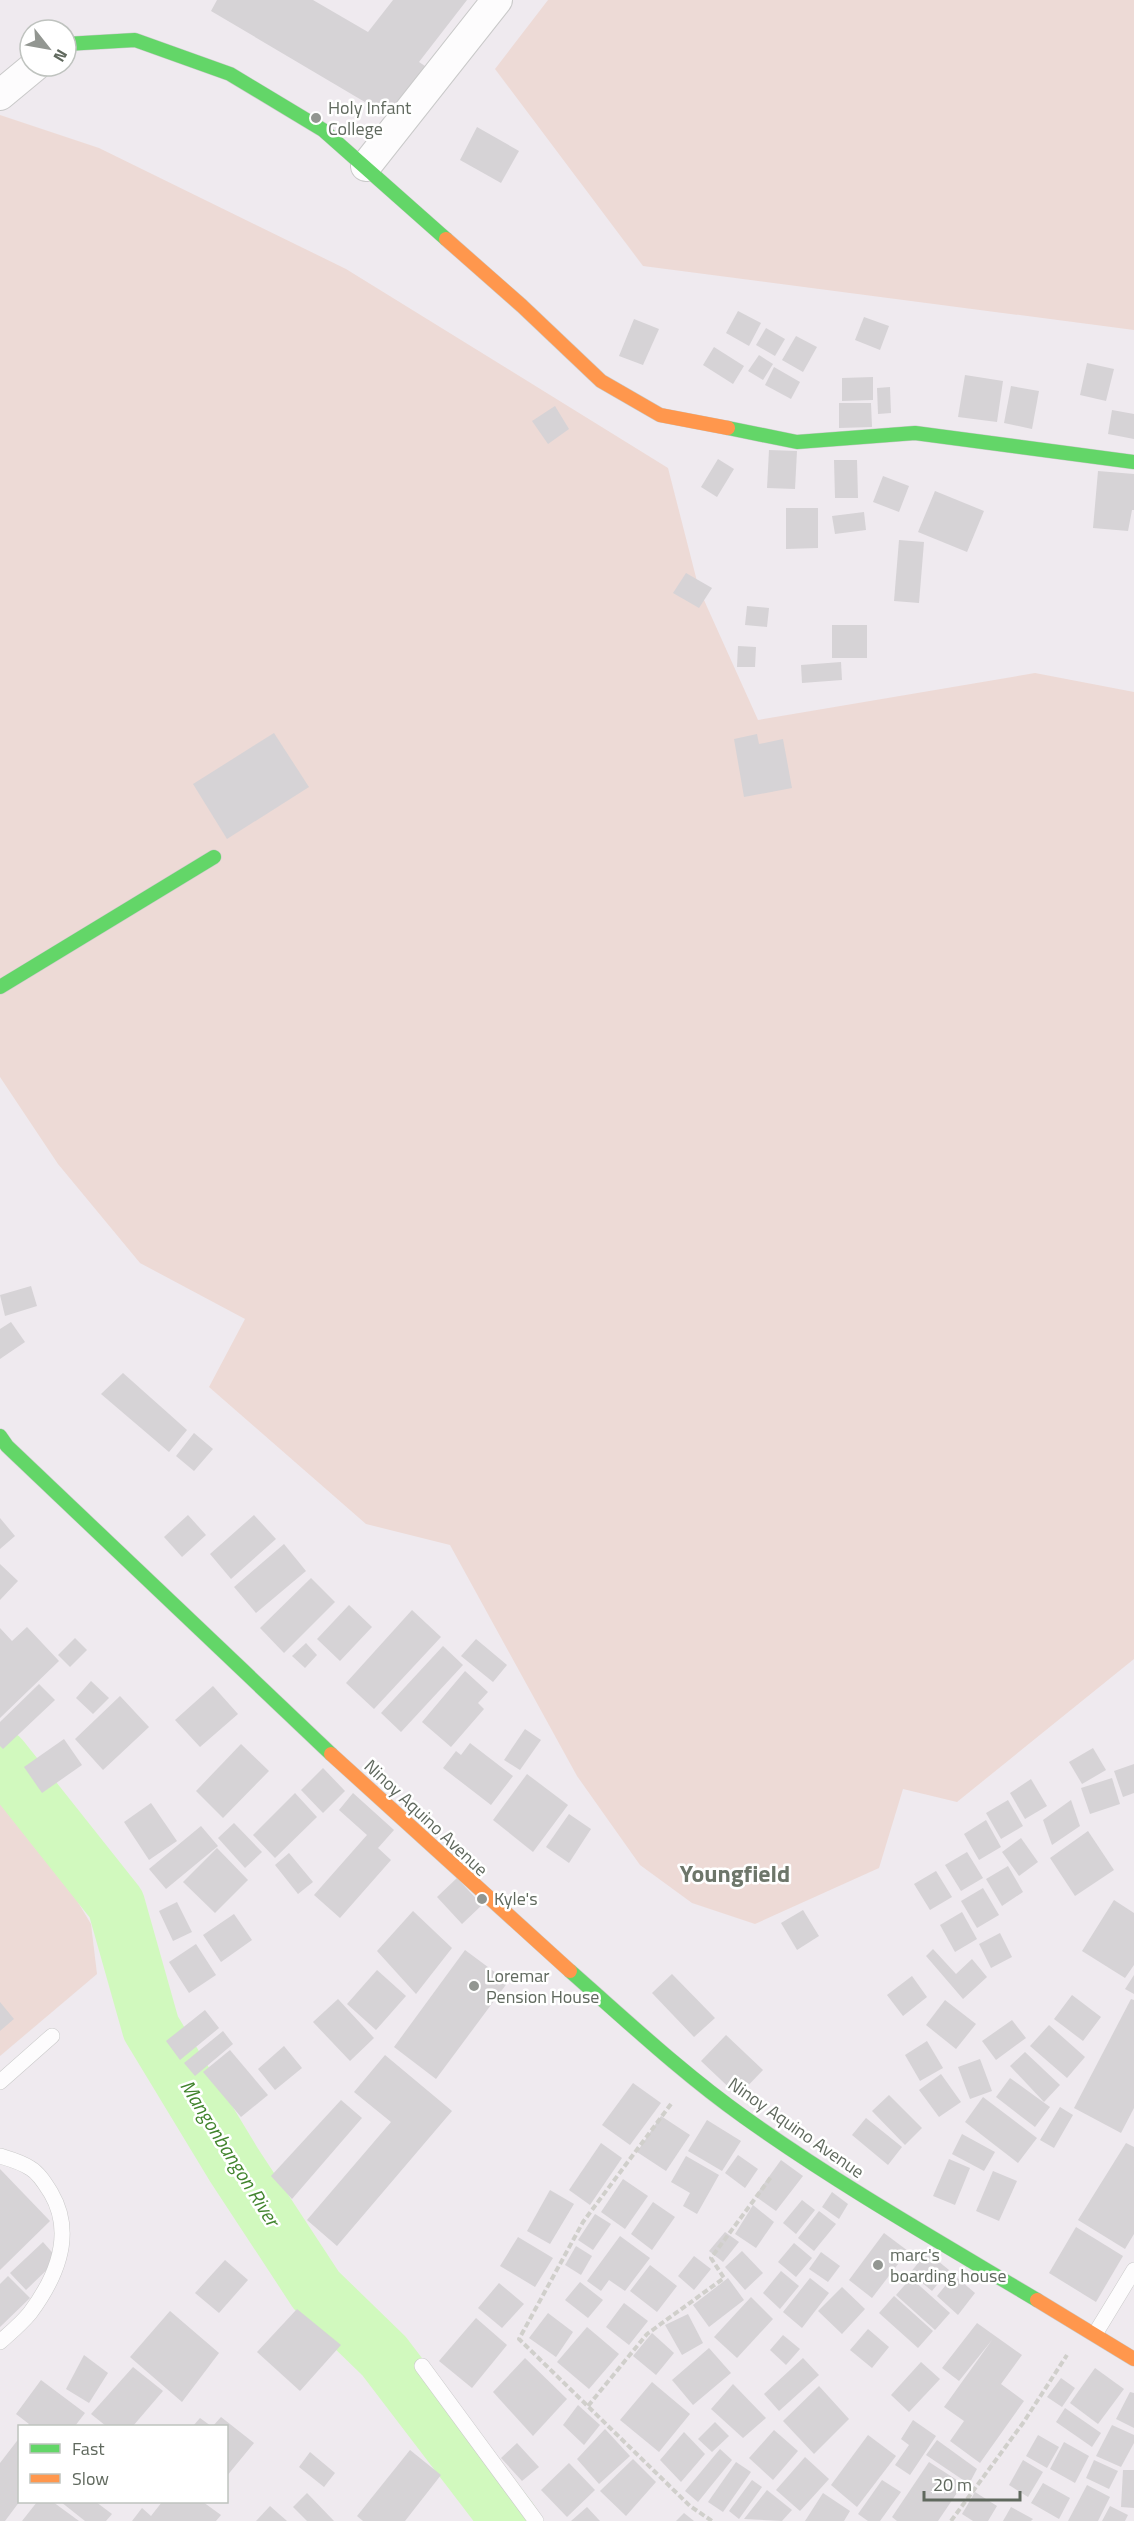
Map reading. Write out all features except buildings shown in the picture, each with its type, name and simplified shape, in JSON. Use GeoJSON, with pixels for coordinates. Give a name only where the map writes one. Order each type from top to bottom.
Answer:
{"type":"FeatureCollection","features":[{"type":"Feature","properties":{"kind":"main road"},"geometry":{"type":"LineString","coordinates":[[78,43],[135,40],[230,74],[323,130],[522,306],[602,381],[660,415],[796,442],[915,433],[1134,462]]}},
{"type":"Feature","properties":{"kind":"main road"},"geometry":{"type":"LineString","coordinates":[[0,987],[214,857]]}},
{"type":"Feature","properties":{"kind":"main road","name":"Ninoy Aquino Avenue"},"geometry":{"type":"LineString","coordinates":[[0,1436],[7,1446],[285,1713],[484,1895],[691,2077],[791,2150],[878,2206],[1089,2330],[1134,2359]]}},
{"type":"Feature","properties":{"kind":"street"},"geometry":{"type":"LineString","coordinates":[[366,166],[497,0]]}},
{"type":"Feature","properties":{"kind":"street"},"geometry":{"type":"LineString","coordinates":[[0,95],[21,78]]}},
{"type":"Feature","properties":{"kind":"lane"},"geometry":{"type":"LineString","coordinates":[[0,2082],[52,2036]]}},
{"type":"Feature","properties":{"kind":"lane"},"geometry":{"type":"LineString","coordinates":[[0,2156],[31,2169],[46,2185],[58,2206],[63,2238],[60,2255],[42,2295],[29,2314],[0,2342]]}},
{"type":"Feature","properties":{"kind":"lane"},"geometry":{"type":"LineString","coordinates":[[1089,2330],[1134,2270]]}},
{"type":"Feature","properties":{"kind":"lane"},"geometry":{"type":"LineString","coordinates":[[422,2366],[536,2521]]}},
{"type":"Feature","properties":{"kind":"path"},"geometry":{"type":"LineString","coordinates":[[691,2077],[583,2222],[519,2339],[690,2506],[712,2521]]}},
{"type":"Feature","properties":{"kind":"path"},"geometry":{"type":"LineString","coordinates":[[588,2406],[603,2391],[647,2334],[724,2278],[711,2259],[791,2150]]}},
{"type":"Feature","properties":{"kind":"path"},"geometry":{"type":"LineString","coordinates":[[951,2521],[1089,2330]]}},
{"type":"Feature","properties":{"kind":"shaded area"},"geometry":{"type":"Polygon","coordinates":[[[548,0],[1134,0],[1134,330],[643,266],[495,69],[548,0]]]}},
{"type":"Feature","properties":{"kind":"shaded area"},"geometry":{"type":"Polygon","coordinates":[[[0,115],[99,148],[346,269],[668,468],[699,589],[758,720],[1035,673],[1134,692],[1134,1659],[957,1802],[903,1789],[879,1868],[755,1924],[692,1903],[640,1865],[577,1776],[450,1545],[366,1524],[209,1387],[245,1319],[140,1263],[58,1164],[0,1077],[0,115]]]}},
{"type":"Feature","properties":{"kind":"shaded area"},"geometry":{"type":"Polygon","coordinates":[[[0,1789],[26,1816],[91,1924],[97,1974],[0,2056],[0,1789]]]}},
{"type":"Feature","properties":{"kind":"waterway","name":"Mangonbangon River"},"geometry":{"type":"LineString","coordinates":[[0,1758],[116,1904],[151,2028],[234,2165],[316,2290],[384,2356],[510,2521]]}},
{"type":"Feature","properties":{"kind":"traffic: fast"},"geometry":{"type":"LineString","coordinates":[[78,43],[135,40],[230,74],[323,130],[446,239]]}},
{"type":"Feature","properties":{"kind":"traffic: fast"},"geometry":{"type":"LineString","coordinates":[[728,428],[797,442],[915,433],[1134,462]]}},
{"type":"Feature","properties":{"kind":"traffic: fast"},"geometry":{"type":"LineString","coordinates":[[0,987],[214,857]]}},
{"type":"Feature","properties":{"kind":"traffic: fast"},"geometry":{"type":"LineString","coordinates":[[0,1436],[7,1446],[331,1754]]}},
{"type":"Feature","properties":{"kind":"traffic: fast"},"geometry":{"type":"LineString","coordinates":[[570,1971],[677,2065],[744,2117],[852,2189],[1037,2300]]}},
{"type":"Feature","properties":{"kind":"traffic: slow"},"geometry":{"type":"LineString","coordinates":[[446,239],[522,306],[601,381],[660,415],[728,428]]}},
{"type":"Feature","properties":{"kind":"traffic: slow"},"geometry":{"type":"LineString","coordinates":[[331,1754],[570,1971]]}},
{"type":"Feature","properties":{"kind":"traffic: slow"},"geometry":{"type":"LineString","coordinates":[[1037,2300],[1134,2359]]}},
{"type":"Feature","properties":{"kind":"place","name":"Holy Infant College"},"geometry":{"type":"Point","coordinates":[316,118]}},
{"type":"Feature","properties":{"kind":"place","name":"Kyle's"},"geometry":{"type":"Point","coordinates":[482,1899]}},
{"type":"Feature","properties":{"kind":"place","name":"Loremar Pension House"},"geometry":{"type":"Point","coordinates":[474,1986]}},
{"type":"Feature","properties":{"kind":"place","name":"marc's boarding house"},"geometry":{"type":"Point","coordinates":[878,2265]}},
{"type":"Feature","properties":{"kind":"district","name":"Youngfield"},"geometry":{"type":"Point","coordinates":[735,1874]}}]}
